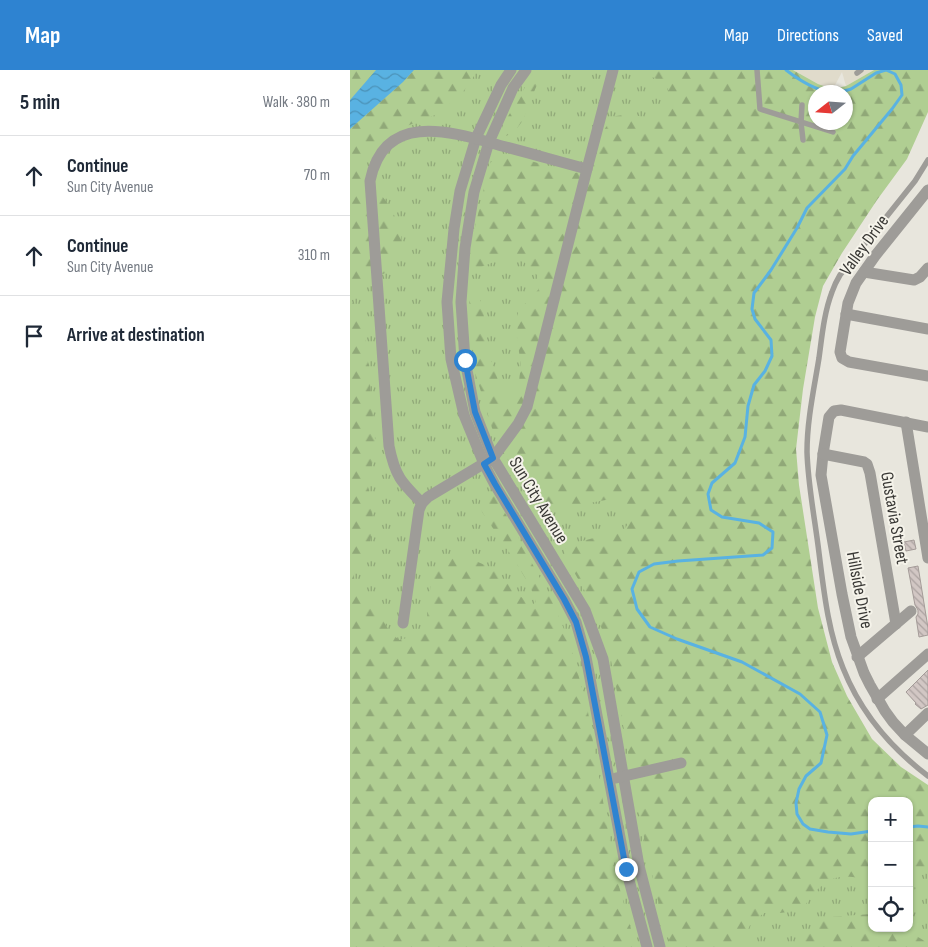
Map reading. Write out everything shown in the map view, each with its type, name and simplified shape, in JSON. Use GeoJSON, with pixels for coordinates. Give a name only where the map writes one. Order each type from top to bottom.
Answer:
{"type":"FeatureCollection","features":[{"type":"Feature","properties":{"kind":"street","name":"Sun City Avenue"},"geometry":{"type":"LineString","coordinates":[[511,70],[501,85],[476,138],[460,191],[448,302],[451,359],[464,415],[489,461],[585,610],[603,659],[639,866],[660,947]]}},
{"type":"Feature","properties":{"kind":"street","name":"Sun City Avenue"},"geometry":{"type":"LineString","coordinates":[[526,70],[513,88],[489,142],[474,192],[465,248],[461,302],[465,360],[475,412],[500,493],[576,622],[586,657],[626,869],[647,947]]}},
{"type":"Feature","properties":{"kind":"street"},"geometry":{"type":"LineString","coordinates":[[403,624],[419,510],[422,503],[436,492],[489,461],[518,424],[527,407],[613,70]]}},
{"type":"Feature","properties":{"kind":"street"},"geometry":{"type":"LineString","coordinates":[[422,503],[405,486],[394,469],[389,446],[370,181],[372,168],[378,156],[395,140],[423,130],[448,132],[476,138],[587,169]]}},
{"type":"Feature","properties":{"kind":"street","name":"Valley Drive"},"geometry":{"type":"LineString","coordinates":[[928,190],[856,283],[846,314],[840,348],[842,358],[850,362],[928,376]]}},
{"type":"Feature","properties":{"kind":"street"},"geometry":{"type":"LineString","coordinates":[[864,272],[914,280],[920,277],[928,268]]}},
{"type":"Feature","properties":{"kind":"street"},"geometry":{"type":"LineString","coordinates":[[846,314],[928,329]]}},
{"type":"Feature","properties":{"kind":"street","name":"Hillside Drive"},"geometry":{"type":"LineString","coordinates":[[906,422],[842,410],[834,411],[829,417],[821,476],[842,594],[851,638],[858,657],[870,685],[893,722],[928,754]]}},
{"type":"Feature","properties":{"kind":"street"},"geometry":{"type":"LineString","coordinates":[[928,427],[906,422],[928,558]]}},
{"type":"Feature","properties":{"kind":"street","name":"Gustavia Street"},"geometry":{"type":"LineString","coordinates":[[823,454],[864,462],[869,468],[896,624]]}},
{"type":"Feature","properties":{"kind":"street"},"geometry":{"type":"LineString","coordinates":[[858,657],[911,611]]}},
{"type":"Feature","properties":{"kind":"street"},"geometry":{"type":"LineString","coordinates":[[878,699],[928,654]]}},
{"type":"Feature","properties":{"kind":"street"},"geometry":{"type":"LineString","coordinates":[[905,735],[928,713]]}},
{"type":"Feature","properties":{"kind":"street"},"geometry":{"type":"LineString","coordinates":[[609,779],[681,763]]}},
{"type":"Feature","properties":{"kind":"lane"},"geometry":{"type":"LineString","coordinates":[[757,70],[760,109],[834,132]]}},
{"type":"Feature","properties":{"kind":"lane"},"geometry":{"type":"LineString","coordinates":[[802,105],[801,123],[804,140]]}},
{"type":"Feature","properties":{"kind":"lane"},"geometry":{"type":"LineString","coordinates":[[928,160],[909,188],[844,269],[832,291],[825,320],[809,417],[807,452],[827,612],[843,668],[857,698],[888,741],[905,758],[928,776]]}},
{"type":"Feature","properties":{"kind":"shaded area"},"geometry":{"type":"Polygon","coordinates":[[[793,70],[874,70],[848,85],[846,85],[842,72],[835,85],[818,84],[793,70]]]}},
{"type":"Feature","properties":{"kind":"green space"},"geometry":{"type":"Polygon","coordinates":[[[350,70],[774,70],[808,112],[808,130],[843,130],[738,285],[868,823],[868,932],[913,932],[913,840],[928,840],[928,947],[350,947],[350,70]]]}},
{"type":"Feature","properties":{"kind":"green space"},"geometry":{"type":"Polygon","coordinates":[[[350,70],[376,70],[350,100],[350,70]]]}},
{"type":"Feature","properties":{"kind":"green space"},"geometry":{"type":"Polygon","coordinates":[[[414,70],[477,70],[469,85],[455,100],[435,115],[394,131],[380,139],[369,149],[363,159],[364,173],[389,205],[401,229],[402,251],[387,272],[361,285],[356,289],[351,298],[358,320],[365,330],[375,439],[374,459],[366,478],[374,523],[369,546],[353,576],[355,584],[363,593],[372,598],[385,624],[399,640],[418,635],[427,621],[433,572],[448,556],[471,559],[494,569],[531,606],[536,602],[530,586],[482,512],[480,499],[486,491],[494,494],[552,601],[569,641],[587,706],[615,872],[636,947],[350,947],[350,916],[353,913],[350,901],[350,129],[414,70]]]}},
{"type":"Feature","properties":{"kind":"green space"},"geometry":{"type":"Polygon","coordinates":[[[535,70],[549,70],[538,83],[523,120],[513,132],[506,136],[503,134],[503,125],[535,70]]]}},
{"type":"Feature","properties":{"kind":"green space"},"geometry":{"type":"Polygon","coordinates":[[[642,70],[793,70],[821,85],[808,85],[808,130],[853,130],[853,85],[848,85],[874,70],[928,70],[928,112],[907,159],[877,200],[823,286],[815,317],[803,389],[796,449],[799,485],[818,608],[832,662],[847,696],[872,739],[901,767],[928,785],[928,874],[913,868],[913,797],[868,797],[868,881],[861,878],[844,876],[836,878],[817,890],[802,910],[764,913],[751,923],[740,947],[671,947],[657,897],[644,837],[608,644],[590,600],[565,556],[565,549],[571,544],[624,530],[633,516],[634,509],[611,499],[584,504],[554,505],[532,497],[513,470],[492,428],[475,372],[469,298],[472,295],[479,296],[484,316],[489,354],[504,397],[513,395],[519,381],[521,364],[517,340],[518,311],[538,290],[538,276],[524,262],[506,257],[474,270],[471,265],[470,250],[489,165],[495,157],[506,156],[576,173],[595,160],[604,130],[616,116],[632,114],[655,121],[667,111],[670,93],[663,81],[646,75],[642,70]]]}},
{"type":"Feature","properties":{"kind":"green space"},"geometry":{"type":"Polygon","coordinates":[[[880,75],[853,115],[853,112],[880,75]]]}},
{"type":"Feature","properties":{"kind":"green space"},"geometry":{"type":"Polygon","coordinates":[[[913,885],[918,898],[913,901],[913,885]]]}},
{"type":"Feature","properties":{"kind":"green space"},"geometry":{"type":"Polygon","coordinates":[[[868,914],[868,932],[910,932],[928,943],[928,947],[803,947],[804,936],[826,917],[868,914]]]}},
{"type":"Feature","properties":{"kind":"water"},"geometry":{"type":"Polygon","coordinates":[[[376,70],[414,70],[350,129],[350,100],[376,70]]]}},
{"type":"Feature","properties":{"kind":"building"},"geometry":{"type":"Polygon","coordinates":[[[914,540],[916,549],[906,551],[904,542],[914,540]]]}},
{"type":"Feature","properties":{"kind":"building"},"geometry":{"type":"Polygon","coordinates":[[[918,566],[928,628],[928,635],[919,637],[916,617],[918,610],[915,605],[908,568],[918,566]]]}},
{"type":"Feature","properties":{"kind":"building"},"geometry":{"type":"Polygon","coordinates":[[[928,670],[928,705],[921,709],[906,692],[928,670]]]}},
{"type":"Feature","properties":{"kind":"waterway"},"geometry":{"type":"LineString","coordinates":[[786,70],[808,85]]}},
{"type":"Feature","properties":{"kind":"waterway"},"geometry":{"type":"LineString","coordinates":[[853,88],[876,73],[886,70],[895,74],[901,85],[902,95],[853,156],[845,169],[807,208],[771,270],[754,293],[752,309],[755,319],[771,340],[772,356],[765,371],[754,385],[748,406],[745,437],[735,463],[712,483],[708,494],[711,510],[722,517],[759,523],[773,532],[772,548],[763,555],[654,564],[639,572],[632,589],[637,609],[650,627],[677,639],[742,662],[800,694],[820,712],[827,735],[821,763],[806,776],[799,789],[796,803],[797,814],[803,824],[810,829],[851,834],[868,832]]}},
{"type":"Feature","properties":{"kind":"waterway"},"geometry":{"type":"LineString","coordinates":[[913,827],[928,827]]}},
{"type":"Feature","properties":{"kind":"route"},"geometry":{"type":"LineString","coordinates":[[465,360],[475,412],[493,458],[484,464],[576,622],[586,657],[626,869]]}}]}
